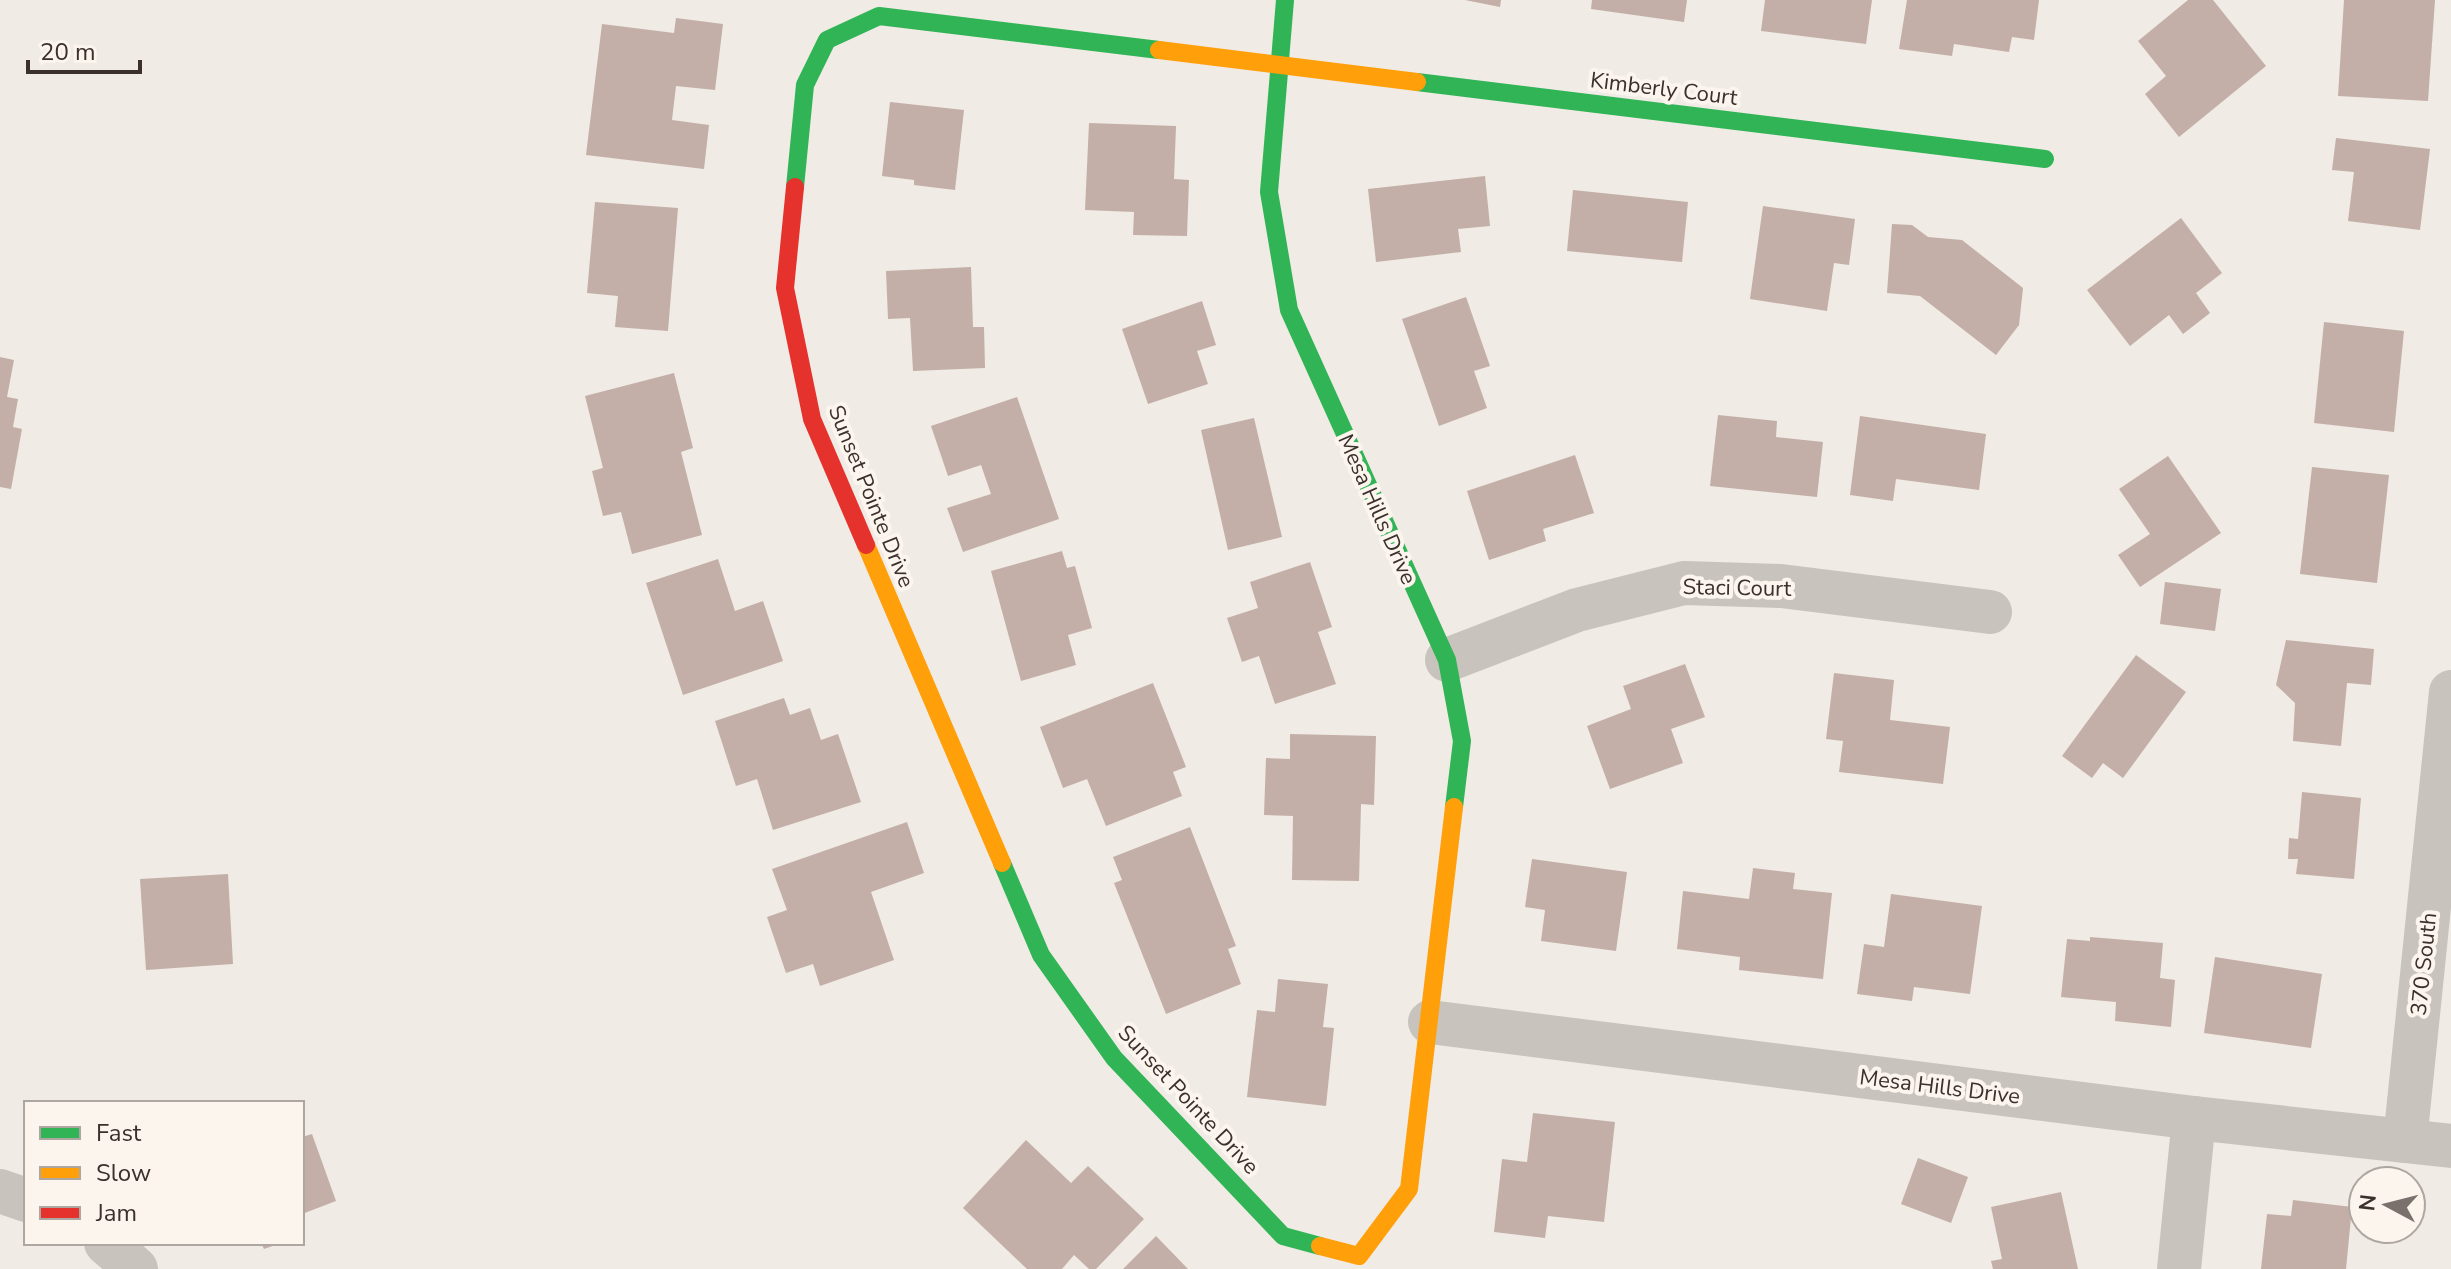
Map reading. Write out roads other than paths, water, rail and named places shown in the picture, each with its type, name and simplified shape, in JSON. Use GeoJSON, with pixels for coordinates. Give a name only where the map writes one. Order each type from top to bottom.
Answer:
{"type":"FeatureCollection","features":[{"type":"Feature","properties":{"kind":"street","name":"Mesa Hills Drive"},"geometry":{"type":"LineString","coordinates":[[1285,0],[1277,65],[1269,192],[1289,310],[1447,660],[1462,741],[1409,1189],[1359,1256]]}},
{"type":"Feature","properties":{"kind":"street","name":"Sunset Pointe Drive"},"geometry":{"type":"LineString","coordinates":[[1277,65],[879,16],[827,40],[805,85],[785,288],[812,419],[1041,955],[1114,1058],[1283,1236],[1359,1256]]}},
{"type":"Feature","properties":{"kind":"street","name":"Kimberly Court"},"geometry":{"type":"LineString","coordinates":[[1277,65],[2045,159]]}},
{"type":"Feature","properties":{"kind":"street","name":"Staci Court"},"geometry":{"type":"LineString","coordinates":[[1447,660],[1577,610],[1684,583],[1781,586],[1990,612]]}},
{"type":"Feature","properties":{"kind":"street","name":"370 South"},"geometry":{"type":"LineString","coordinates":[[2405,1141],[2451,692]]}},
{"type":"Feature","properties":{"kind":"street","name":"Mesa Hills Drive"},"geometry":{"type":"LineString","coordinates":[[1430,1022],[2194,1118],[2451,1146]]}},
{"type":"Feature","properties":{"kind":"street"},"geometry":{"type":"LineString","coordinates":[[2179,1269],[2194,1118]]}},
{"type":"Feature","properties":{"kind":"street"},"geometry":{"type":"LineString","coordinates":[[0,1191],[24,1199]]}},
{"type":"Feature","properties":{"kind":"street"},"geometry":{"type":"LineString","coordinates":[[108,1245],[136,1269]]}}]}
